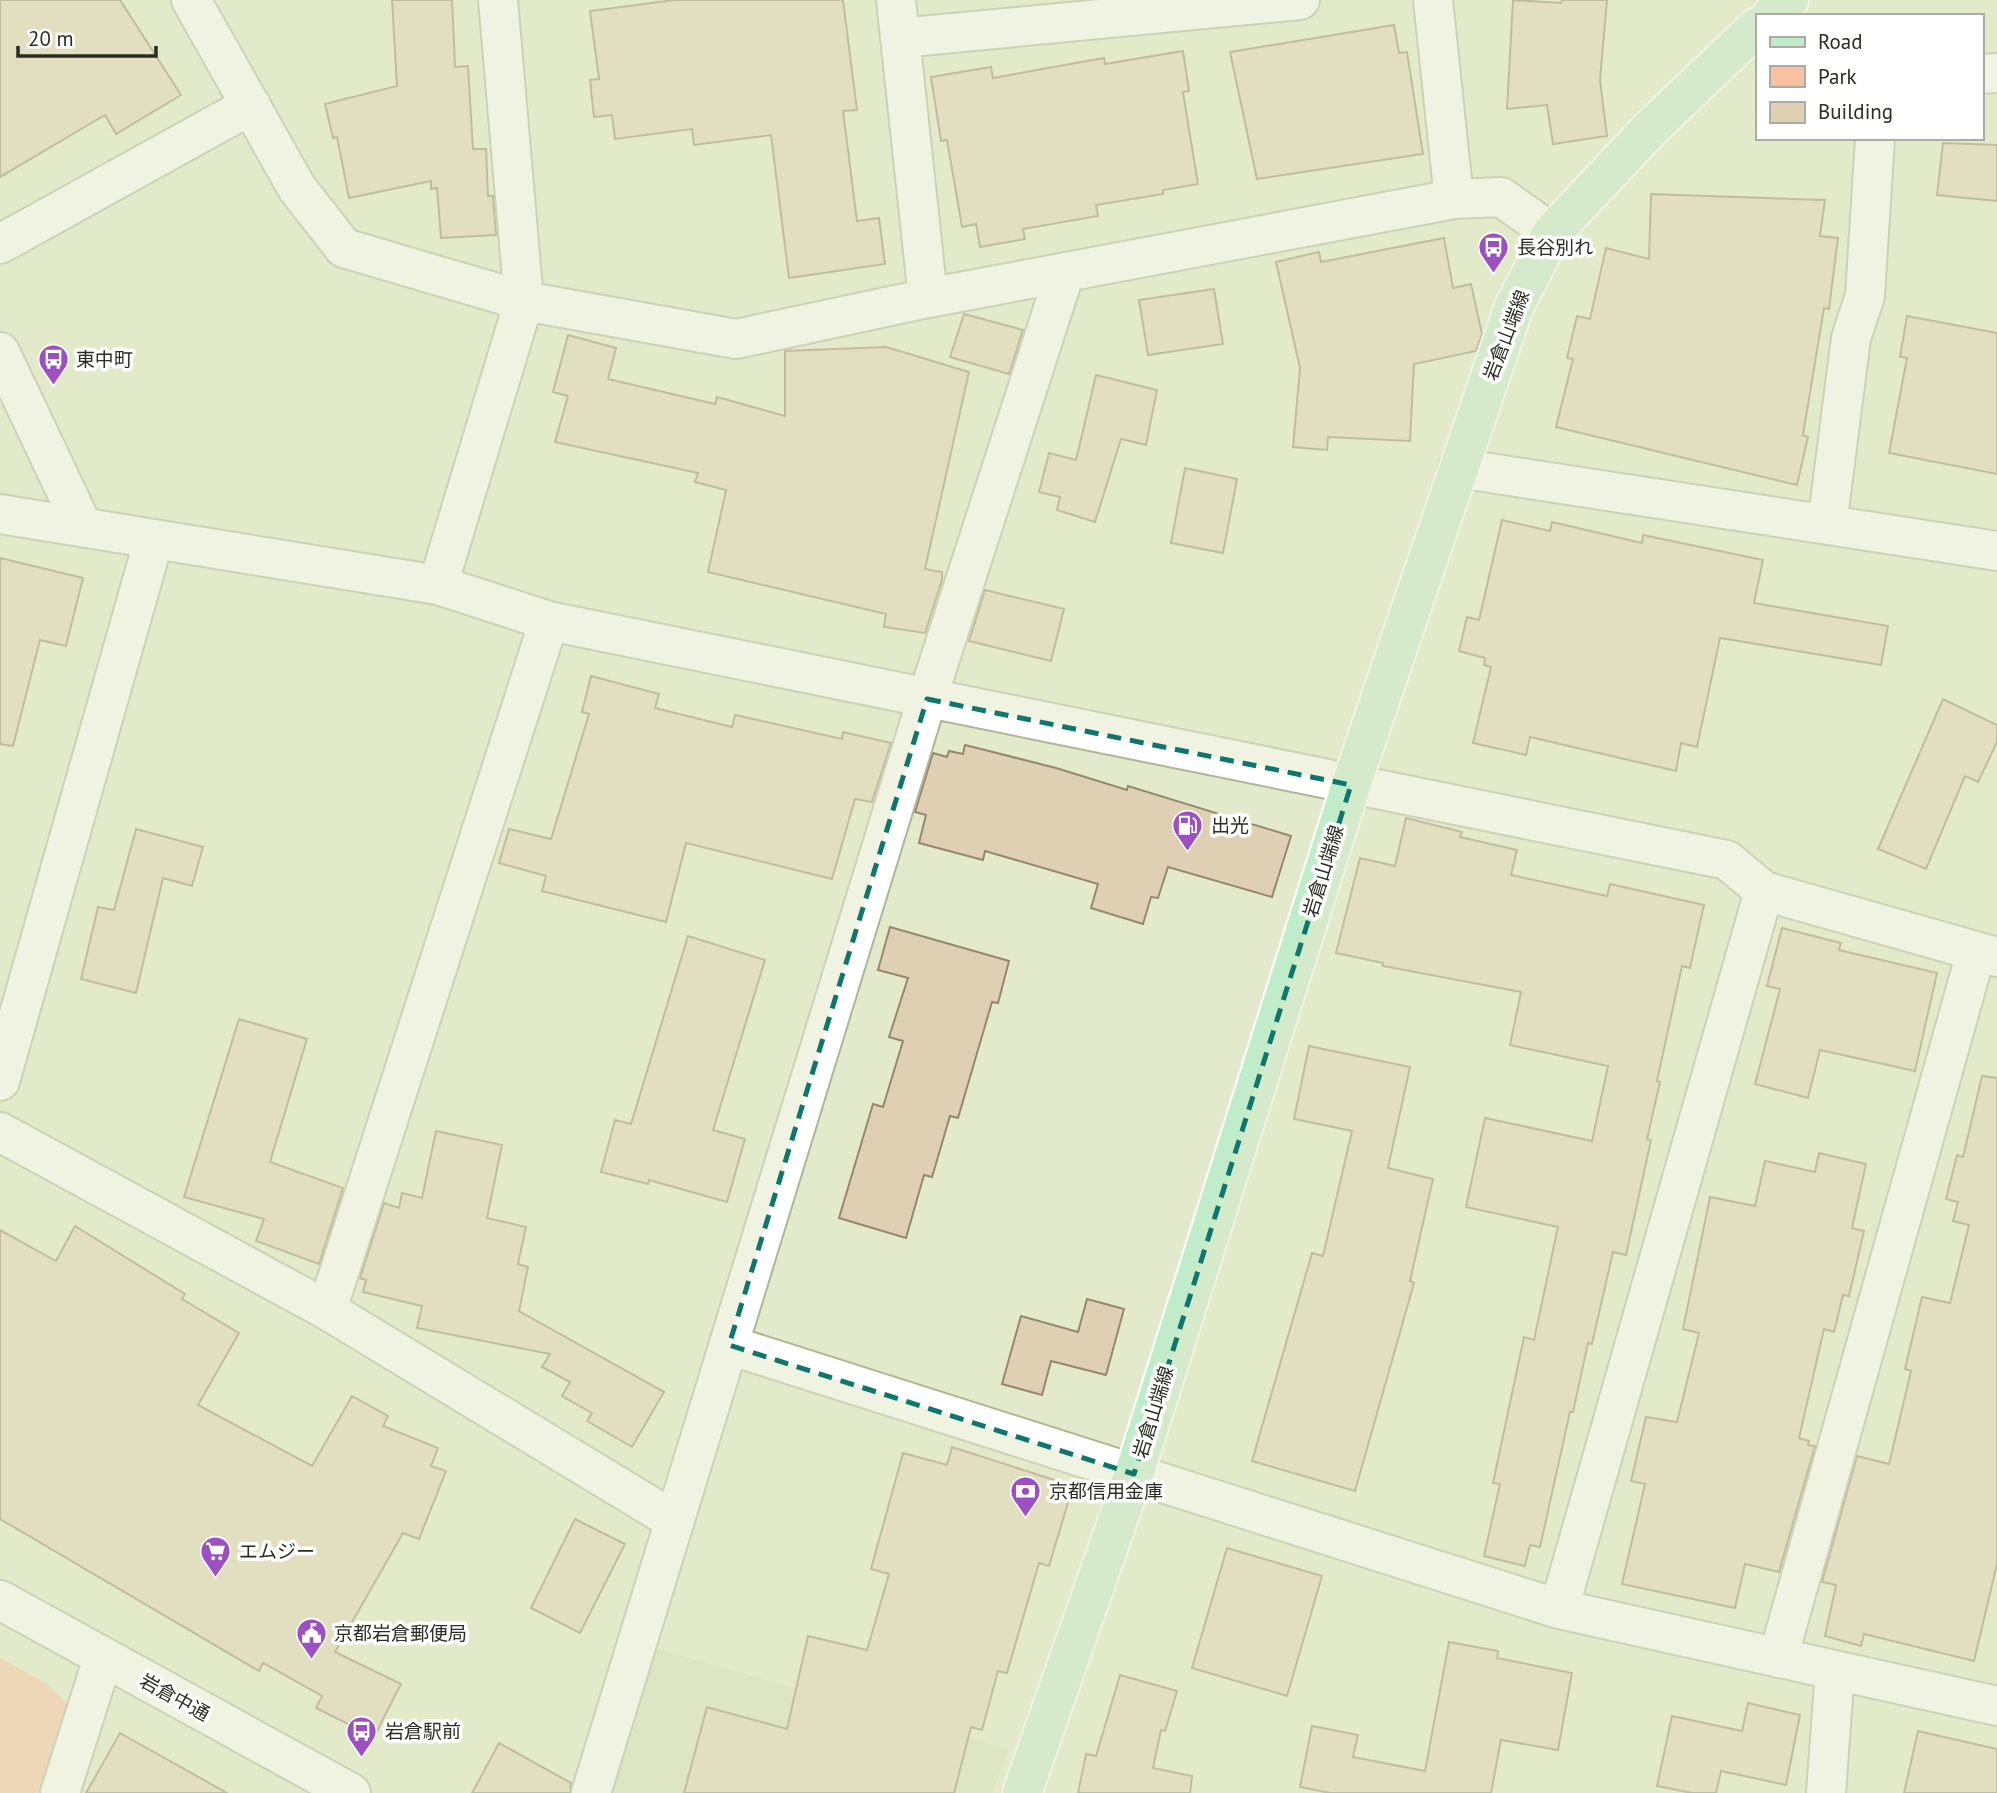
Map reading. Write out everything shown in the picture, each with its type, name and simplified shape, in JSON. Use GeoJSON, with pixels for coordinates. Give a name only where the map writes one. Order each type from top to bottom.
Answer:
{"type":"FeatureCollection","features":[{"type":"Feature","properties":{"kind":"main road","name":"岩倉山端線"},"geometry":{"type":"LineString","coordinates":[[1773,14],[1789,0]]}},
{"type":"Feature","properties":{"kind":"main road","name":"岩倉山端線"},"geometry":{"type":"LineString","coordinates":[[1022,1793],[1134,1474],[1351,785],[1514,307],[1552,233],[1651,128],[1756,29]]}},
{"type":"Feature","properties":{"kind":"street"},"geometry":{"type":"LineString","coordinates":[[191,0],[297,188],[344,248],[524,301],[736,339],[928,298],[1454,199],[1501,197],[1552,233]]}},
{"type":"Feature","properties":{"kind":"street"},"geometry":{"type":"LineString","coordinates":[[438,585],[524,301],[498,0]]}},
{"type":"Feature","properties":{"kind":"street"},"geometry":{"type":"LineString","coordinates":[[895,0],[928,298]]}},
{"type":"Feature","properties":{"kind":"street"},"geometry":{"type":"LineString","coordinates":[[900,38],[1300,0]]}},
{"type":"Feature","properties":{"kind":"street"},"geometry":{"type":"LineString","coordinates":[[1433,0],[1454,199]]}},
{"type":"Feature","properties":{"kind":"street"},"geometry":{"type":"LineString","coordinates":[[0,244],[251,105]]}},
{"type":"Feature","properties":{"kind":"street"},"geometry":{"type":"LineString","coordinates":[[1827,525],[1851,338],[1865,296],[1875,140]]}},
{"type":"Feature","properties":{"kind":"street"},"geometry":{"type":"LineString","coordinates":[[591,1793],[927,699],[1065,272]]}},
{"type":"Feature","properties":{"kind":"street"},"geometry":{"type":"LineString","coordinates":[[0,352],[83,527]]}},
{"type":"Feature","properties":{"kind":"street"},"geometry":{"type":"LineString","coordinates":[[1458,468],[1997,551]]}},
{"type":"Feature","properties":{"kind":"street"},"geometry":{"type":"LineString","coordinates":[[0,514],[438,585],[549,621],[1727,859],[1764,891],[1987,955],[1778,1658]]}},
{"type":"Feature","properties":{"kind":"street"},"geometry":{"type":"LineString","coordinates":[[0,1081],[154,539]]}},
{"type":"Feature","properties":{"kind":"street"},"geometry":{"type":"LineString","coordinates":[[327,1311],[549,621]]}},
{"type":"Feature","properties":{"kind":"street"},"geometry":{"type":"LineString","coordinates":[[1559,1609],[1764,891]]}},
{"type":"Feature","properties":{"kind":"street"},"geometry":{"type":"LineString","coordinates":[[0,1132],[327,1311],[675,1521]]}},
{"type":"Feature","properties":{"kind":"street"},"geometry":{"type":"LineString","coordinates":[[729,1345],[1559,1609],[1997,1705]]}},
{"type":"Feature","properties":{"kind":"street","name":"岩倉中通"},"geometry":{"type":"LineString","coordinates":[[0,1600],[351,1793]]}},
{"type":"Feature","properties":{"kind":"street"},"geometry":{"type":"LineString","coordinates":[[60,1793],[103,1658]]}},
{"type":"Feature","properties":{"kind":"street"},"geometry":{"type":"LineString","coordinates":[[1826,1793],[1835,1670]]}},
{"type":"Feature","properties":{"kind":"highlighted area"},"geometry":{"type":"Polygon","coordinates":[[[927,699],[1351,785],[1134,1474],[729,1345],[927,699]]]}},
{"type":"Feature","properties":{"kind":"shaded area"},"geometry":{"type":"Polygon","coordinates":[[[655,1648],[1009,1749],[992,1793],[609,1793],[655,1648]]]}},
{"type":"Feature","properties":{"kind":"green space"},"geometry":{"type":"Polygon","coordinates":[[[0,1658],[46,1683],[67,1703],[38,1793],[0,1793],[0,1658]]]}},
{"type":"Feature","properties":{"kind":"building"},"geometry":{"type":"Polygon","coordinates":[[[0,0],[120,0],[181,95],[116,134],[105,115],[0,177],[0,0]]]}},
{"type":"Feature","properties":{"kind":"building"},"geometry":{"type":"Polygon","coordinates":[[[392,0],[452,0],[455,67],[468,66],[473,149],[486,149],[488,196],[493,196],[496,235],[441,238],[437,188],[431,189],[431,181],[349,198],[337,137],[333,138],[325,104],[397,86],[392,0]]]}},
{"type":"Feature","properties":{"kind":"building"},"geometry":{"type":"Polygon","coordinates":[[[674,0],[843,0],[857,110],[843,111],[857,221],[879,218],[885,264],[789,278],[771,135],[694,145],[692,129],[615,139],[612,115],[594,117],[590,80],[599,79],[590,11],[674,0]]]}},
{"type":"Feature","properties":{"kind":"building"},"geometry":{"type":"Polygon","coordinates":[[[1513,0],[1561,3],[1562,0],[1607,0],[1600,80],[1607,136],[1553,144],[1547,105],[1507,109],[1513,0]]]}},
{"type":"Feature","properties":{"kind":"building"},"geometry":{"type":"Polygon","coordinates":[[[1394,25],[1399,53],[1407,52],[1423,154],[1257,179],[1230,52],[1394,25]]]}},
{"type":"Feature","properties":{"kind":"building"},"geometry":{"type":"Polygon","coordinates":[[[1183,51],[1189,91],[1183,92],[1198,184],[1163,190],[1163,194],[1096,205],[1098,216],[1023,229],[1025,239],[980,247],[976,224],[962,227],[947,140],[941,141],[931,77],[991,67],[993,78],[1104,58],[1105,64],[1183,51]]]}},
{"type":"Feature","properties":{"kind":"building"},"geometry":{"type":"Polygon","coordinates":[[[1943,143],[1997,145],[1997,201],[1937,195],[1943,143]]]}},
{"type":"Feature","properties":{"kind":"building"},"geometry":{"type":"Polygon","coordinates":[[[1651,194],[1825,200],[1820,236],[1838,238],[1829,309],[1824,308],[1803,435],[1808,437],[1797,485],[1556,427],[1573,359],[1567,358],[1577,316],[1590,319],[1606,248],[1649,259],[1651,194]]]}},
{"type":"Feature","properties":{"kind":"building"},"geometry":{"type":"Polygon","coordinates":[[[1444,238],[1453,288],[1471,284],[1482,334],[1476,351],[1414,364],[1410,441],[1328,437],[1327,450],[1293,447],[1300,368],[1276,262],[1319,252],[1321,262],[1444,238]]]}},
{"type":"Feature","properties":{"kind":"building"},"geometry":{"type":"Polygon","coordinates":[[[1214,289],[1223,344],[1148,355],[1139,300],[1214,289]]]}},
{"type":"Feature","properties":{"kind":"building"},"geometry":{"type":"Polygon","coordinates":[[[964,314],[1023,330],[1009,374],[950,357],[964,314]]]}},
{"type":"Feature","properties":{"kind":"building"},"geometry":{"type":"Polygon","coordinates":[[[1907,316],[1997,333],[1997,474],[1889,453],[1907,358],[1900,357],[1907,316]]]}},
{"type":"Feature","properties":{"kind":"building"},"geometry":{"type":"Polygon","coordinates":[[[568,335],[616,348],[608,379],[715,404],[717,397],[785,416],[785,351],[886,347],[969,372],[925,569],[942,572],[942,580],[925,633],[884,627],[886,614],[708,572],[726,490],[695,482],[698,473],[555,442],[568,396],[553,392],[568,335]]]}},
{"type":"Feature","properties":{"kind":"building"},"geometry":{"type":"Polygon","coordinates":[[[1096,375],[1157,390],[1146,445],[1121,439],[1095,522],[1057,510],[1060,497],[1039,492],[1049,453],[1076,460],[1096,375]]]}},
{"type":"Feature","properties":{"kind":"building"},"geometry":{"type":"Polygon","coordinates":[[[1185,468],[1237,479],[1223,553],[1171,543],[1185,468]]]}},
{"type":"Feature","properties":{"kind":"building"},"geometry":{"type":"Polygon","coordinates":[[[1502,520],[1550,531],[1552,522],[1642,543],[1643,535],[1763,560],[1754,603],[1888,626],[1881,665],[1720,638],[1697,747],[1681,743],[1676,771],[1530,737],[1526,755],[1473,743],[1491,667],[1484,665],[1485,658],[1459,651],[1467,617],[1479,620],[1502,520]]]}},
{"type":"Feature","properties":{"kind":"building"},"geometry":{"type":"Polygon","coordinates":[[[0,558],[83,578],[66,646],[40,640],[13,746],[0,744],[0,558]]]}},
{"type":"Feature","properties":{"kind":"building"},"geometry":{"type":"Polygon","coordinates":[[[985,590],[1064,609],[1051,661],[969,641],[985,590]]]}},
{"type":"Feature","properties":{"kind":"building"},"geometry":{"type":"Polygon","coordinates":[[[591,676],[659,694],[655,708],[732,727],[735,715],[842,739],[843,732],[891,743],[872,802],[855,799],[832,879],[686,843],[666,922],[542,891],[546,876],[499,863],[509,829],[551,839],[589,714],[582,712],[591,676]]]}},
{"type":"Feature","properties":{"kind":"building"},"geometry":{"type":"Polygon","coordinates":[[[1943,699],[1997,725],[1997,742],[1978,782],[1965,776],[1926,869],[1878,849],[1943,699]]]}},
{"type":"Feature","properties":{"kind":"building"},"geometry":{"type":"Polygon","coordinates":[[[965,745],[1056,768],[1127,790],[1128,786],[1291,836],[1272,897],[1168,867],[1158,898],[1151,897],[1143,924],[1091,908],[1098,884],[985,851],[983,860],[919,843],[926,815],[915,812],[933,753],[947,757],[949,751],[963,754],[965,745]]]}},
{"type":"Feature","properties":{"kind":"building"},"geometry":{"type":"Polygon","coordinates":[[[1406,818],[1462,832],[1460,837],[1517,850],[1511,875],[1607,896],[1610,884],[1704,905],[1690,968],[1682,966],[1657,1081],[1660,1082],[1647,1139],[1651,1140],[1626,1255],[1613,1252],[1592,1344],[1588,1343],[1573,1412],[1570,1412],[1540,1547],[1530,1545],[1525,1566],[1484,1556],[1500,1484],[1493,1483],[1524,1337],[1534,1340],[1558,1227],[1466,1207],[1485,1118],[1592,1141],[1608,1066],[1510,1045],[1521,992],[1383,966],[1383,963],[1336,953],[1360,858],[1395,866],[1406,818]]]}},
{"type":"Feature","properties":{"kind":"building"},"geometry":{"type":"Polygon","coordinates":[[[136,829],[203,847],[192,886],[163,878],[136,993],[81,979],[98,907],[114,910],[136,829]]]}},
{"type":"Feature","properties":{"kind":"building"},"geometry":{"type":"Polygon","coordinates":[[[890,927],[1009,961],[998,1003],[992,1002],[958,1118],[950,1116],[932,1177],[924,1175],[906,1238],[839,1218],[873,1104],[883,1107],[903,1041],[889,1037],[908,978],[878,970],[890,927]]]}},
{"type":"Feature","properties":{"kind":"building"},"geometry":{"type":"Polygon","coordinates":[[[1782,928],[1841,943],[1839,950],[1937,973],[1915,1071],[1820,1050],[1808,1098],[1755,1084],[1780,989],[1767,986],[1782,928]]]}},
{"type":"Feature","properties":{"kind":"building"},"geometry":{"type":"Polygon","coordinates":[[[688,936],[765,960],[713,1130],[745,1139],[727,1202],[649,1180],[648,1184],[601,1172],[615,1120],[631,1124],[688,936]]]}},
{"type":"Feature","properties":{"kind":"building"},"geometry":{"type":"Polygon","coordinates":[[[239,1019],[307,1039],[270,1162],[343,1188],[319,1264],[256,1241],[264,1219],[184,1197],[239,1019]]]}},
{"type":"Feature","properties":{"kind":"building"},"geometry":{"type":"Polygon","coordinates":[[[1309,1046],[1410,1067],[1388,1168],[1433,1179],[1410,1281],[1414,1283],[1355,1491],[1252,1461],[1312,1253],[1323,1256],[1352,1131],[1294,1119],[1309,1046]]]}},
{"type":"Feature","properties":{"kind":"building"},"geometry":{"type":"Polygon","coordinates":[[[1982,1076],[1997,1078],[1997,1564],[1974,1661],[1864,1634],[1861,1646],[1825,1636],[1836,1585],[1822,1582],[1857,1456],[1889,1464],[1911,1371],[1905,1369],[1922,1297],[1950,1303],[1969,1225],[1953,1221],[1958,1202],[1946,1199],[1957,1155],[1963,1157],[1982,1076]]]}},
{"type":"Feature","properties":{"kind":"building"},"geometry":{"type":"Polygon","coordinates":[[[436,1131],[502,1145],[487,1218],[526,1227],[518,1264],[528,1267],[519,1311],[664,1392],[632,1447],[587,1421],[592,1413],[562,1396],[570,1382],[542,1367],[550,1354],[417,1328],[422,1306],[363,1292],[366,1280],[360,1278],[384,1203],[399,1208],[402,1193],[422,1198],[436,1131]]]}},
{"type":"Feature","properties":{"kind":"building"},"geometry":{"type":"Polygon","coordinates":[[[1819,1153],[1866,1164],[1852,1228],[1864,1231],[1849,1296],[1843,1295],[1834,1332],[1824,1329],[1799,1438],[1809,1441],[1808,1445],[1815,1446],[1779,1572],[1745,1564],[1735,1608],[1622,1584],[1645,1484],[1631,1481],[1646,1417],[1677,1422],[1699,1333],[1683,1329],[1710,1197],[1755,1206],[1765,1161],[1815,1172],[1819,1153]]]}},
{"type":"Feature","properties":{"kind":"building"},"geometry":{"type":"Polygon","coordinates":[[[75,1226],[185,1294],[182,1299],[239,1333],[198,1405],[312,1466],[352,1396],[388,1416],[383,1426],[438,1448],[431,1466],[446,1471],[419,1539],[403,1533],[335,1652],[401,1684],[374,1737],[316,1708],[322,1696],[263,1663],[259,1671],[0,1519],[0,1230],[56,1261],[75,1226]]]}},
{"type":"Feature","properties":{"kind":"building"},"geometry":{"type":"Polygon","coordinates":[[[1087,1299],[1124,1309],[1106,1375],[1051,1361],[1042,1395],[1002,1384],[1021,1316],[1078,1332],[1087,1299]]]}},
{"type":"Feature","properties":{"kind":"building"},"geometry":{"type":"Polygon","coordinates":[[[952,1447],[1073,1486],[1049,1566],[1039,1563],[1007,1673],[998,1671],[982,1730],[971,1727],[954,1793],[684,1793],[707,1707],[787,1729],[808,1636],[867,1650],[889,1574],[871,1569],[903,1453],[947,1465],[952,1447]]]}},
{"type":"Feature","properties":{"kind":"building"},"geometry":{"type":"Polygon","coordinates":[[[575,1519],[625,1544],[580,1633],[531,1608],[575,1519]]]}},
{"type":"Feature","properties":{"kind":"building"},"geometry":{"type":"Polygon","coordinates":[[[1227,1548],[1322,1576],[1287,1696],[1192,1668],[1227,1548]]]}},
{"type":"Feature","properties":{"kind":"building"},"geometry":{"type":"Polygon","coordinates":[[[1449,1642],[1498,1651],[1497,1658],[1572,1673],[1558,1750],[1501,1740],[1491,1793],[1330,1793],[1300,1787],[1312,1726],[1358,1735],[1353,1757],[1425,1771],[1449,1642]]]}},
{"type":"Feature","properties":{"kind":"building"},"geometry":{"type":"Polygon","coordinates":[[[1120,1675],[1177,1691],[1165,1731],[1161,1730],[1153,1768],[1192,1776],[1190,1793],[1078,1793],[1086,1754],[1096,1756],[1120,1675]]]}},
{"type":"Feature","properties":{"kind":"building"},"geometry":{"type":"Polygon","coordinates":[[[1748,1703],[1800,1715],[1786,1785],[1721,1771],[1716,1793],[1692,1793],[1657,1786],[1672,1716],[1742,1731],[1748,1703]]]}},
{"type":"Feature","properties":{"kind":"building"},"geometry":{"type":"Polygon","coordinates":[[[1918,1731],[1997,1749],[1997,1793],[1904,1793],[1918,1731]]]}},
{"type":"Feature","properties":{"kind":"building"},"geometry":{"type":"Polygon","coordinates":[[[120,1733],[227,1793],[86,1793],[120,1733]]]}},
{"type":"Feature","properties":{"kind":"building"},"geometry":{"type":"Polygon","coordinates":[[[499,1743],[571,1783],[570,1793],[472,1793],[499,1743]]]}},
{"type":"Feature","properties":{"kind":"place","name":"長谷別れ"},"geometry":{"type":"Point","coordinates":[1494,274]}},
{"type":"Feature","properties":{"kind":"place","name":"東中町"},"geometry":{"type":"Point","coordinates":[53,386]}},
{"type":"Feature","properties":{"kind":"place","name":"出光"},"geometry":{"type":"Point","coordinates":[1188,852]}},
{"type":"Feature","properties":{"kind":"place","name":"京都信用金庫"},"geometry":{"type":"Point","coordinates":[1026,1518]}},
{"type":"Feature","properties":{"kind":"place","name":"エムジー"},"geometry":{"type":"Point","coordinates":[216,1578]}},
{"type":"Feature","properties":{"kind":"place","name":"京都岩倉郵便局"},"geometry":{"type":"Point","coordinates":[311,1660]}},
{"type":"Feature","properties":{"kind":"place","name":"岩倉駅前"},"geometry":{"type":"Point","coordinates":[362,1758]}}]}
